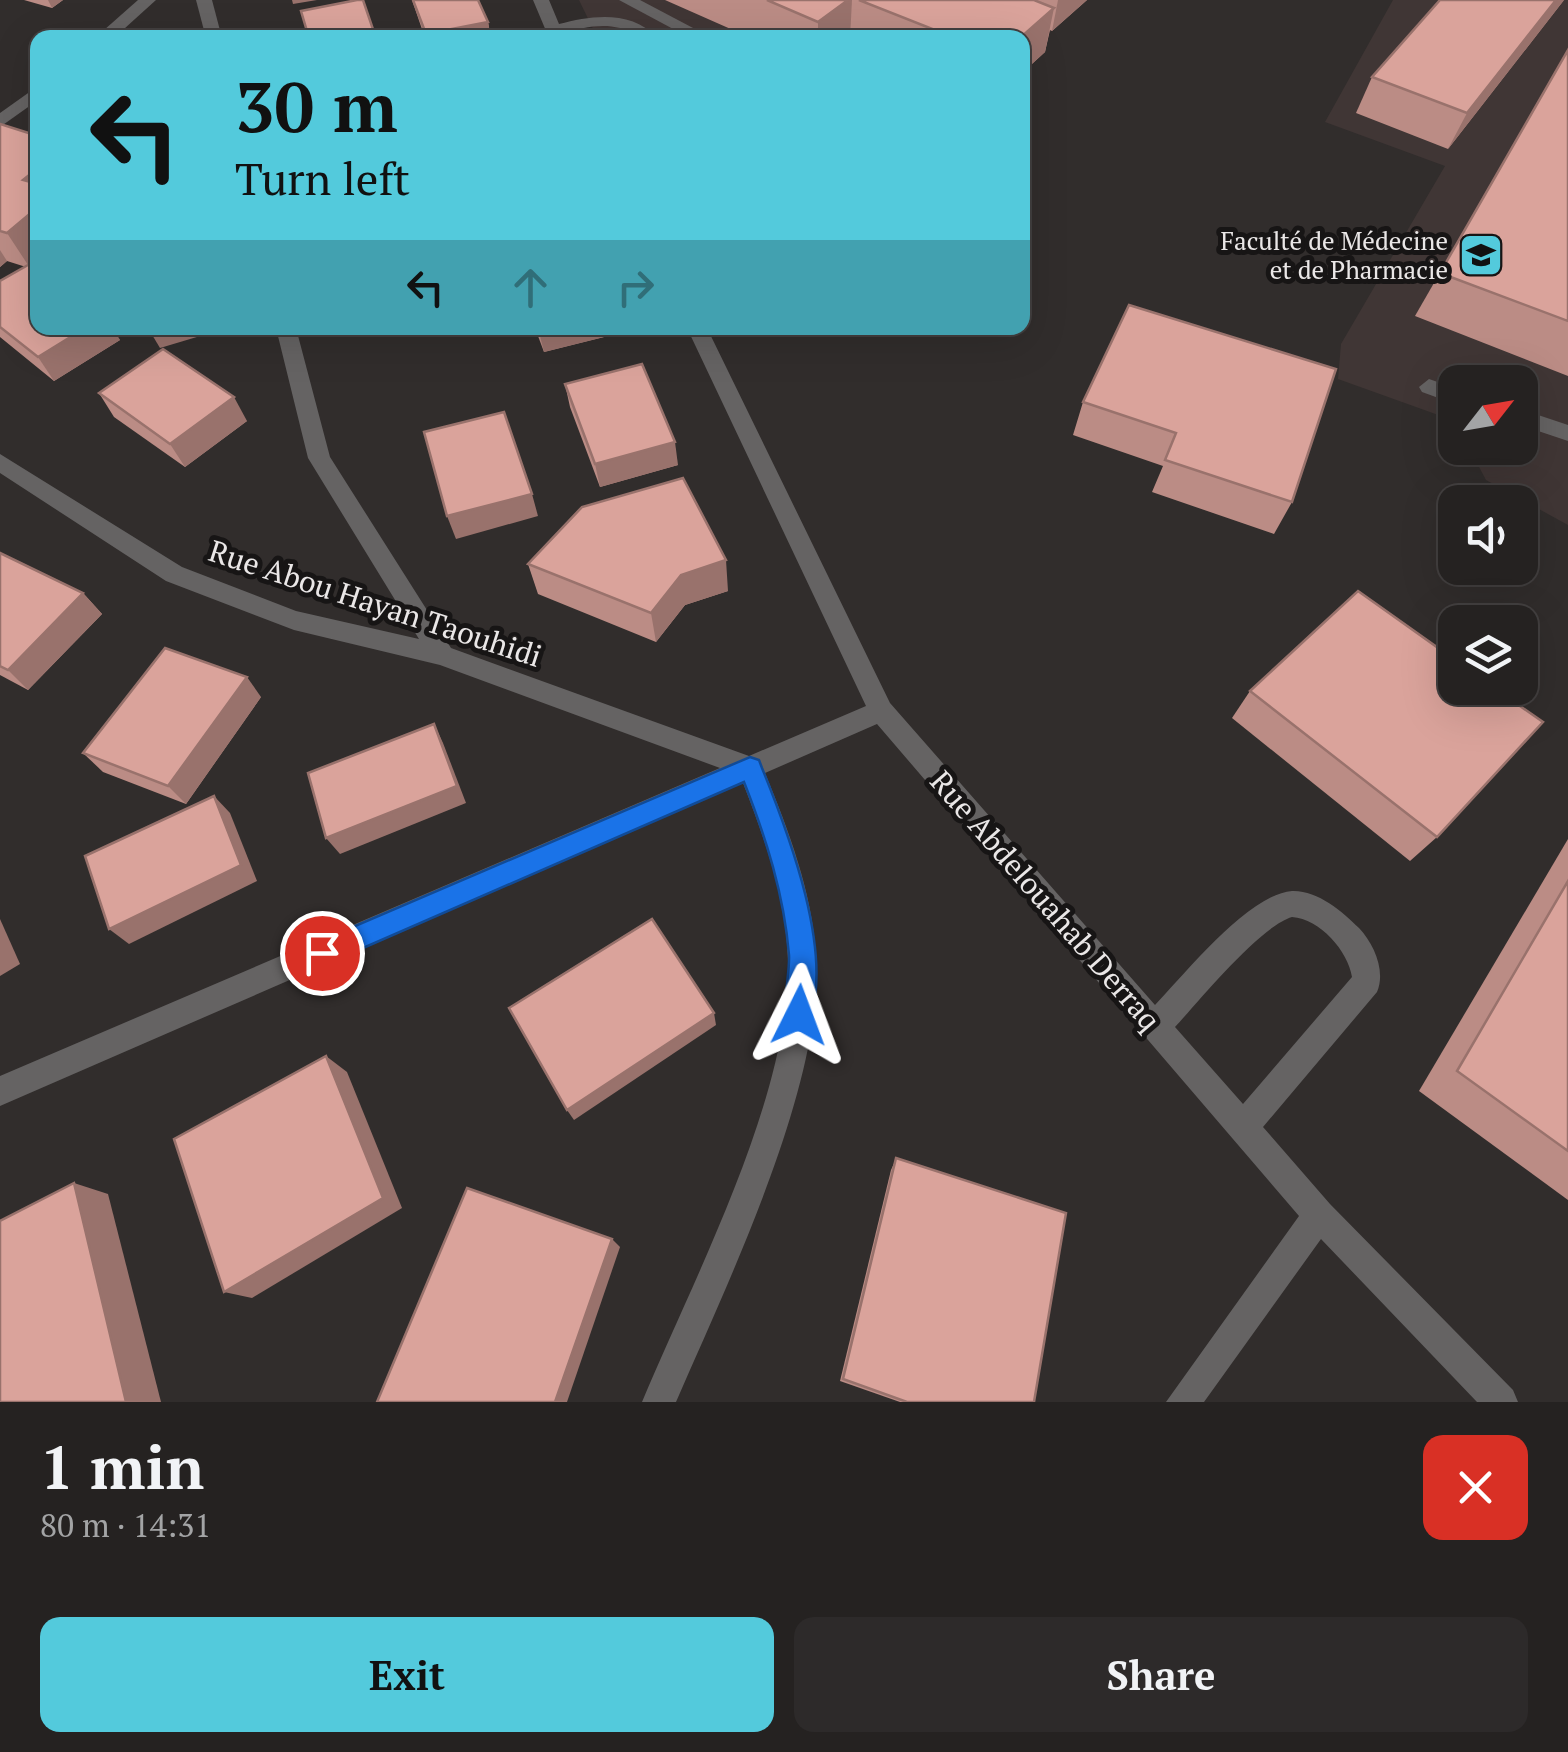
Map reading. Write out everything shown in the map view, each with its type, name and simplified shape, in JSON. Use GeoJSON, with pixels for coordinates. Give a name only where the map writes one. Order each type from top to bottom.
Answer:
{"type":"FeatureCollection","features":[{"type":"Feature","properties":{"kind":"street"},"geometry":{"type":"LineString","coordinates":[[112,30],[148,0]]}},
{"type":"Feature","properties":{"kind":"street"},"geometry":{"type":"LineString","coordinates":[[204,0],[212,30]]}},
{"type":"Feature","properties":{"kind":"street"},"geometry":{"type":"LineString","coordinates":[[627,0],[688,30]]}},
{"type":"Feature","properties":{"kind":"street"},"geometry":{"type":"LineString","coordinates":[[545,1],[555,30]]}},
{"type":"Feature","properties":{"kind":"street"},"geometry":{"type":"LineString","coordinates":[[565,30],[578,24],[621,22],[641,30]]}},
{"type":"Feature","properties":{"kind":"street"},"geometry":{"type":"LineString","coordinates":[[0,122],[30,98]]}},
{"type":"Feature","properties":{"kind":"street"},"geometry":{"type":"LineString","coordinates":[[288,335],[319,458],[442,654]]}},
{"type":"Feature","properties":{"kind":"street","name":"Rue Abdelouahab Derraq"},"geometry":{"type":"LineString","coordinates":[[700,335],[881,711],[1319,1214],[1501,1402]]}},
{"type":"Feature","properties":{"kind":"street"},"geometry":{"type":"LineString","coordinates":[[1429,387],[1438,390]]}},
{"type":"Feature","properties":{"kind":"street"},"geometry":{"type":"LineString","coordinates":[[1538,423],[1568,434]]}},
{"type":"Feature","properties":{"kind":"street","name":"Rue Abou Hayan Taouhidi"},"geometry":{"type":"LineString","coordinates":[[0,462],[174,574],[294,620],[442,654],[750,768]]}},
{"type":"Feature","properties":{"kind":"street"},"geometry":{"type":"LineString","coordinates":[[0,1091],[881,711]]}},
{"type":"Feature","properties":{"kind":"street"},"geometry":{"type":"LineString","coordinates":[[659,1402],[738,1221],[797,1043],[802,958],[793,890],[750,768]]}},
{"type":"Feature","properties":{"kind":"street"},"geometry":{"type":"LineString","coordinates":[[1154,1028],[1271,910],[1301,904],[1318,910],[1352,939],[1365,960],[1366,982],[1243,1127]]}},
{"type":"Feature","properties":{"kind":"street"},"geometry":{"type":"LineString","coordinates":[[1183,1402],[1319,1214]]}},
{"type":"Feature","properties":{"kind":"shaded area"},"geometry":{"type":"Polygon","coordinates":[[[579,0],[1087,0],[1034,46],[1045,52],[1030,66],[1030,30],[594,30],[579,0]]]}},
{"type":"Feature","properties":{"kind":"shaded area","name":"Faculté de Médecine et de Pharmacie"},"geometry":{"type":"Polygon","coordinates":[[[1393,0],[1568,0],[1568,525],[1538,509],[1538,485],[1495,485],[1486,480],[1478,465],[1538,465],[1538,365],[1438,365],[1438,415],[1338,379],[1341,344],[1445,166],[1325,122],[1393,0]]]}},
{"type":"Feature","properties":{"kind":"building"},"geometry":{"type":"Polygon","coordinates":[[[363,0],[373,30],[307,30],[301,11],[363,0]]]}},
{"type":"Feature","properties":{"kind":"building"},"geometry":{"type":"Polygon","coordinates":[[[413,0],[478,0],[488,22],[447,30],[424,30],[413,0]]]}},
{"type":"Feature","properties":{"kind":"building"},"geometry":{"type":"Polygon","coordinates":[[[767,0],[848,0],[818,22],[767,0]]]}},
{"type":"Feature","properties":{"kind":"building"},"geometry":{"type":"Polygon","coordinates":[[[859,0],[1034,0],[1054,8],[1029,30],[935,30],[859,0]]]}},
{"type":"Feature","properties":{"kind":"building"},"geometry":{"type":"Polygon","coordinates":[[[1440,0],[1556,0],[1467,113],[1372,77],[1440,0]]]}},
{"type":"Feature","properties":{"kind":"building"},"geometry":{"type":"Polygon","coordinates":[[[1568,50],[1568,321],[1440,273],[1568,50]]]}},
{"type":"Feature","properties":{"kind":"building"},"geometry":{"type":"Polygon","coordinates":[[[0,124],[30,133],[30,174],[23,180],[30,182],[30,214],[7,233],[0,231],[0,124]]]}},
{"type":"Feature","properties":{"kind":"building"},"geometry":{"type":"Polygon","coordinates":[[[30,264],[30,335],[74,335],[38,357],[0,327],[0,281],[30,264]]]}},
{"type":"Feature","properties":{"kind":"building"},"geometry":{"type":"Polygon","coordinates":[[[1129,305],[1336,369],[1292,502],[1165,460],[1176,433],[1083,402],[1129,305]]]}},
{"type":"Feature","properties":{"kind":"building"},"geometry":{"type":"Polygon","coordinates":[[[163,349],[234,397],[170,444],[99,393],[163,349]]]}},
{"type":"Feature","properties":{"kind":"building"},"geometry":{"type":"Polygon","coordinates":[[[642,364],[675,442],[595,464],[565,384],[642,364]]]}},
{"type":"Feature","properties":{"kind":"building"},"geometry":{"type":"Polygon","coordinates":[[[504,412],[532,494],[447,516],[424,432],[504,412]]]}},
{"type":"Feature","properties":{"kind":"building"},"geometry":{"type":"Polygon","coordinates":[[[683,478],[726,560],[681,575],[651,613],[528,564],[582,507],[683,478]]]}},
{"type":"Feature","properties":{"kind":"building"},"geometry":{"type":"Polygon","coordinates":[[[0,553],[83,593],[8,670],[0,666],[0,553]]]}},
{"type":"Feature","properties":{"kind":"building"},"geometry":{"type":"Polygon","coordinates":[[[1358,591],[1438,648],[1438,705],[1518,705],[1543,722],[1437,837],[1250,691],[1358,591]]]}},
{"type":"Feature","properties":{"kind":"building"},"geometry":{"type":"Polygon","coordinates":[[[165,648],[247,677],[168,786],[83,753],[165,648]]]}},
{"type":"Feature","properties":{"kind":"building"},"geometry":{"type":"Polygon","coordinates":[[[434,724],[457,786],[326,838],[308,773],[434,724]]]}},
{"type":"Feature","properties":{"kind":"building"},"geometry":{"type":"Polygon","coordinates":[[[214,796],[241,865],[109,929],[85,856],[214,796]]]}},
{"type":"Feature","properties":{"kind":"building"},"geometry":{"type":"Polygon","coordinates":[[[1568,881],[1568,1151],[1457,1071],[1568,881]]]}},
{"type":"Feature","properties":{"kind":"building"},"geometry":{"type":"Polygon","coordinates":[[[652,919],[714,1013],[567,1110],[509,1008],[652,919]]]}},
{"type":"Feature","properties":{"kind":"building"},"geometry":{"type":"Polygon","coordinates":[[[326,1056],[383,1198],[224,1292],[174,1139],[326,1056]]]}},
{"type":"Feature","properties":{"kind":"building"},"geometry":{"type":"Polygon","coordinates":[[[896,1158],[1066,1213],[1034,1402],[907,1402],[843,1379],[896,1158]]]}},
{"type":"Feature","properties":{"kind":"building"},"geometry":{"type":"Polygon","coordinates":[[[74,1183],[126,1402],[0,1402],[0,1221],[74,1183]]]}},
{"type":"Feature","properties":{"kind":"building"},"geometry":{"type":"Polygon","coordinates":[[[467,1188],[612,1239],[555,1402],[377,1402],[467,1188]]]}},
{"type":"Feature","properties":{"kind":"place","name":"Faculté de Médecine et de Pharmacie"},"geometry":{"type":"Point","coordinates":[1481,255]}},
{"type":"Feature","properties":{"kind":"route"},"geometry":{"type":"LineString","coordinates":[[322,953],[750,768],[793,890],[802,958],[799,1015]]}}]}
